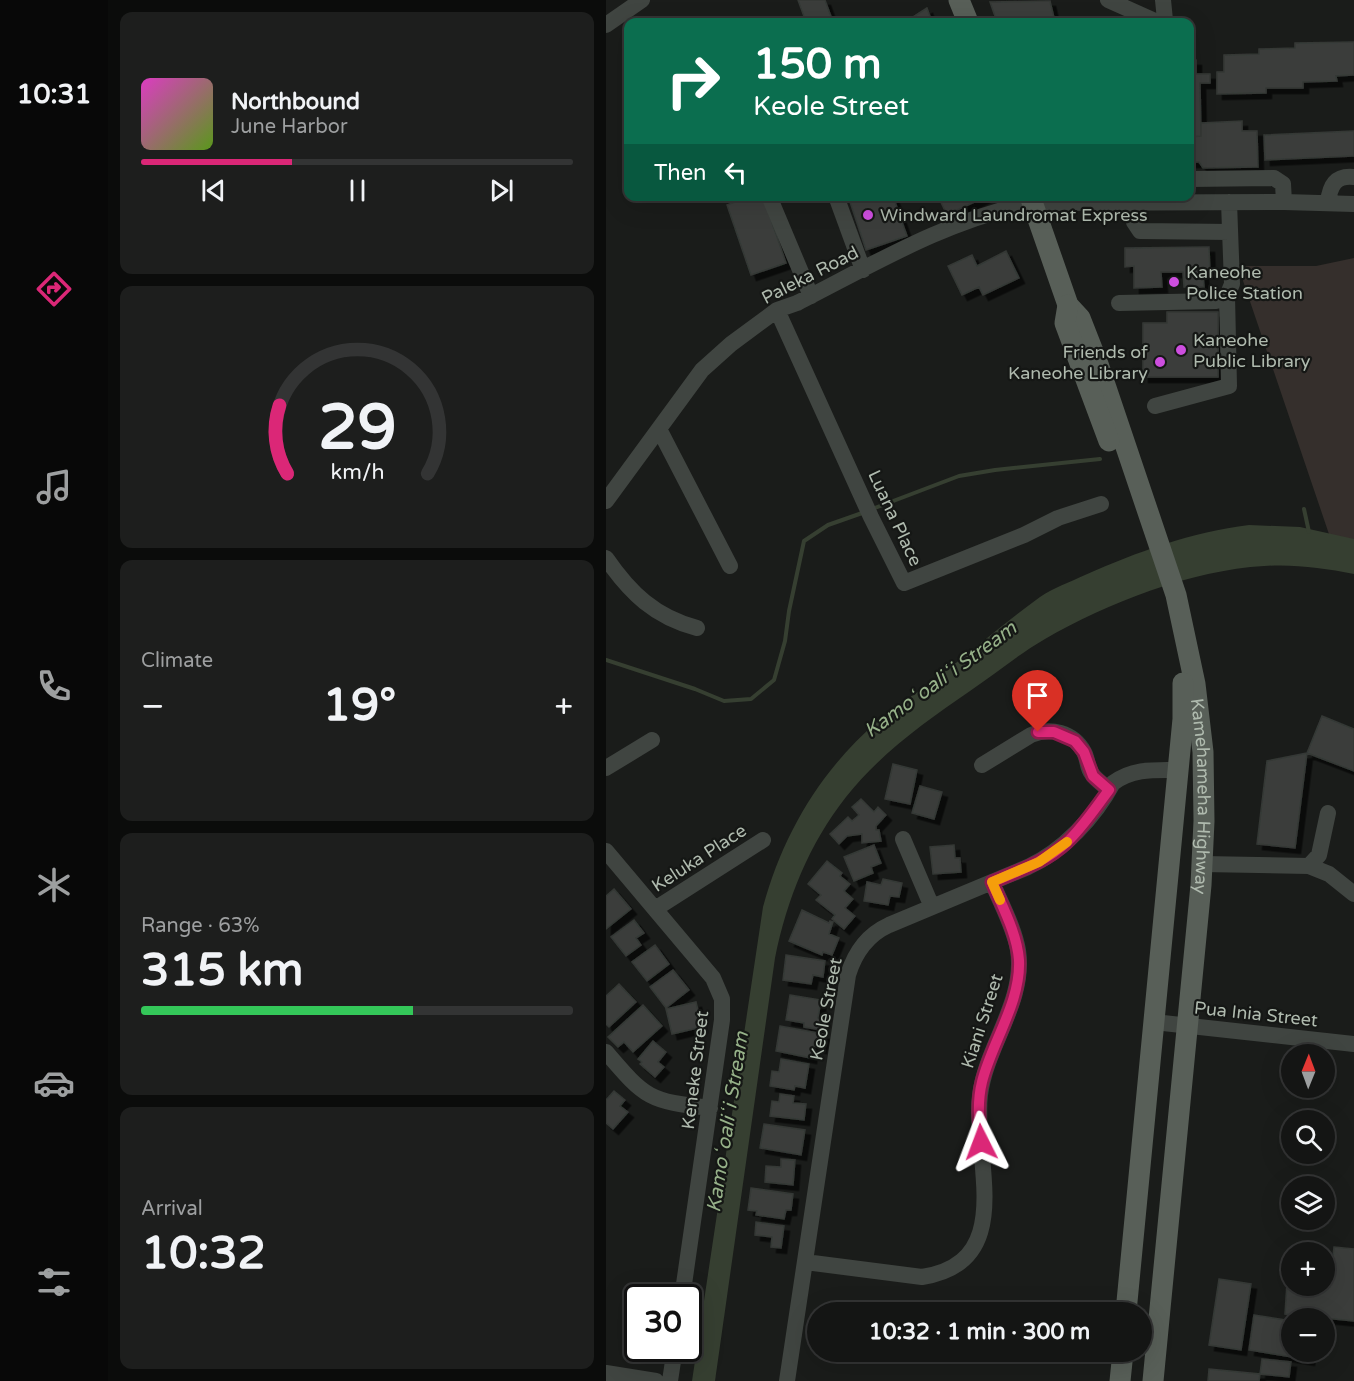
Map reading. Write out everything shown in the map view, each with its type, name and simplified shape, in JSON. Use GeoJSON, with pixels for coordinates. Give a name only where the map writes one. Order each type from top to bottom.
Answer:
{"type":"FeatureCollection","features":[{"type":"Feature","properties":{"kind":"main road"},"geometry":{"type":"LineString","coordinates":[[959,0],[966,18]]}},
{"type":"Feature","properties":{"kind":"main road","name":"Kamehameha Highway"},"geometry":{"type":"LineString","coordinates":[[1031,201],[1068,305],[1080,318],[1098,364],[1195,684],[1204,776],[1203,864],[1153,1381]]}},
{"type":"Feature","properties":{"kind":"main road","name":"Kamehameha Highway"},"geometry":{"type":"LineString","coordinates":[[1127,1302],[1184,719],[1183,680],[1169,594]]}},
{"type":"Feature","properties":{"kind":"main road"},"geometry":{"type":"LineString","coordinates":[[1179,770],[1204,776]]}},
{"type":"Feature","properties":{"kind":"main road"},"geometry":{"type":"LineString","coordinates":[[1120,1381],[1122,1362]]}},
{"type":"Feature","properties":{"kind":"street"},"geometry":{"type":"LineString","coordinates":[[606,25],[642,0]]}},
{"type":"Feature","properties":{"kind":"street"},"geometry":{"type":"LineString","coordinates":[[1163,0],[1165,18]]}},
{"type":"Feature","properties":{"kind":"street"},"geometry":{"type":"LineString","coordinates":[[1111,1],[1148,18]]}},
{"type":"Feature","properties":{"kind":"street"},"geometry":{"type":"LineString","coordinates":[[1328,202],[1333,183],[1343,177],[1354,177]]}},
{"type":"Feature","properties":{"kind":"street"},"geometry":{"type":"LineString","coordinates":[[1194,179],[1274,178],[1282,184],[1284,201]]}},
{"type":"Feature","properties":{"kind":"street"},"geometry":{"type":"LineString","coordinates":[[771,201],[811,296]]}},
{"type":"Feature","properties":{"kind":"street"},"geometry":{"type":"LineString","coordinates":[[838,201],[863,270]]}},
{"type":"Feature","properties":{"kind":"street","name":"Paleka Road"},"geometry":{"type":"LineString","coordinates":[[606,501],[702,370],[731,344],[777,310],[811,296],[930,236],[1028,201]]}},
{"type":"Feature","properties":{"kind":"street","name":"Paleka Road"},"geometry":{"type":"LineString","coordinates":[[1065,201],[1133,203],[1146,201]]}},
{"type":"Feature","properties":{"kind":"street","name":"Paleka Road"},"geometry":{"type":"LineString","coordinates":[[1191,201],[1354,204]]}},
{"type":"Feature","properties":{"kind":"street"},"geometry":{"type":"LineString","coordinates":[[1155,406],[1229,386],[1227,296],[1232,284],[1230,202]]}},
{"type":"Feature","properties":{"kind":"street"},"geometry":{"type":"LineString","coordinates":[[1133,203],[1134,222],[1140,231],[1230,232]]}},
{"type":"Feature","properties":{"kind":"street"},"geometry":{"type":"LineString","coordinates":[[1119,303],[1216,301],[1227,296]]}},
{"type":"Feature","properties":{"kind":"street","name":"Luana Place"},"geometry":{"type":"LineString","coordinates":[[777,310],[904,583],[1024,535],[1058,518],[1101,504]]}},
{"type":"Feature","properties":{"kind":"street"},"geometry":{"type":"LineString","coordinates":[[659,429],[730,566]]}},
{"type":"Feature","properties":{"kind":"street"},"geometry":{"type":"LineString","coordinates":[[606,558],[619,576],[646,604],[676,622],[697,628]]}},
{"type":"Feature","properties":{"kind":"street"},"geometry":{"type":"LineString","coordinates":[[982,765],[1031,735],[1038,732],[1054,732],[1069,736],[1080,746],[1093,776],[1109,790]]}},
{"type":"Feature","properties":{"kind":"street"},"geometry":{"type":"LineString","coordinates":[[606,768],[652,740]]}},
{"type":"Feature","properties":{"kind":"street","name":"Keole Street"},"geometry":{"type":"LineString","coordinates":[[787,1381],[851,965],[860,947],[873,934],[889,925],[1039,862],[1059,849],[1074,835],[1113,783],[1131,773],[1147,770],[1179,770]]}},
{"type":"Feature","properties":{"kind":"street"},"geometry":{"type":"LineString","coordinates":[[1309,866],[1319,855],[1328,813]]}},
{"type":"Feature","properties":{"kind":"street"},"geometry":{"type":"LineString","coordinates":[[903,839],[932,907]]}},
{"type":"Feature","properties":{"kind":"street","name":"Keluka Place"},"geometry":{"type":"LineString","coordinates":[[655,909],[763,840]]}},
{"type":"Feature","properties":{"kind":"street","name":"Keneke Street"},"geometry":{"type":"LineString","coordinates":[[606,851],[713,978],[722,999],[722,1020],[684,1284]]}},
{"type":"Feature","properties":{"kind":"street"},"geometry":{"type":"LineString","coordinates":[[1203,864],[1309,866],[1329,874],[1354,894]]}},
{"type":"Feature","properties":{"kind":"street","name":"Kiani Street"},"geometry":{"type":"LineString","coordinates":[[805,1262],[913,1278],[922,1277],[941,1273],[957,1264],[973,1249],[978,1239],[985,1208],[979,1120],[980,1096],[986,1069],[1015,990],[1019,970],[1016,941],[992,882]]}},
{"type":"Feature","properties":{"kind":"street","name":"Pua Inia Street"},"geometry":{"type":"LineString","coordinates":[[1154,1022],[1354,1044]]}},
{"type":"Feature","properties":{"kind":"street"},"geometry":{"type":"LineString","coordinates":[[606,1052],[633,1083],[647,1095],[673,1104],[710,1108]]}},
{"type":"Feature","properties":{"kind":"street"},"geometry":{"type":"LineString","coordinates":[[670,1381],[673,1362]]}},
{"type":"Feature","properties":{"kind":"street"},"geometry":{"type":"LineString","coordinates":[[606,1373],[656,1381]]}},
{"type":"Feature","properties":{"kind":"shaded area"},"geometry":{"type":"Polygon","coordinates":[[[1354,258],[1354,546],[1331,540],[1238,266],[1316,266],[1354,258]]]}},
{"type":"Feature","properties":{"kind":"water","name":"Kamoʻoaliʻi Stream"},"geometry":{"type":"Polygon","coordinates":[[[1249,525],[1300,527],[1354,539],[1354,574],[1320,568],[1286,566],[1236,569],[1179,581],[1095,613],[1035,645],[920,727],[889,752],[846,797],[821,834],[810,853],[793,894],[775,958],[715,1381],[692,1381],[695,1362],[702,1362],[702,1314],[763,907],[781,854],[806,805],[838,761],[878,721],[939,677],[1045,594],[1145,551],[1228,528],[1249,525]]]}},
{"type":"Feature","properties":{"kind":"building"},"geometry":{"type":"Polygon","coordinates":[[[798,0],[825,0],[832,18],[805,18],[798,0]]]}},
{"type":"Feature","properties":{"kind":"building"},"geometry":{"type":"Polygon","coordinates":[[[1050,1],[1054,18],[996,18],[990,2],[1050,1]]]}},
{"type":"Feature","properties":{"kind":"building"},"geometry":{"type":"Polygon","coordinates":[[[927,8],[931,18],[911,18],[927,8]]]}},
{"type":"Feature","properties":{"kind":"building"},"geometry":{"type":"Polygon","coordinates":[[[1354,42],[1354,75],[1336,76],[1337,81],[1303,82],[1303,88],[1266,88],[1266,93],[1217,94],[1217,72],[1224,72],[1224,55],[1259,54],[1259,49],[1295,48],[1295,43],[1354,42]]]}},
{"type":"Feature","properties":{"kind":"building"},"geometry":{"type":"Polygon","coordinates":[[[1194,60],[1196,60],[1196,74],[1210,74],[1210,83],[1200,83],[1201,136],[1194,137],[1194,60]]]}},
{"type":"Feature","properties":{"kind":"building"},"geometry":{"type":"Polygon","coordinates":[[[1242,121],[1242,131],[1257,131],[1258,167],[1203,168],[1199,162],[1194,162],[1194,137],[1201,136],[1201,123],[1242,121]]]}},
{"type":"Feature","properties":{"kind":"building"},"geometry":{"type":"Polygon","coordinates":[[[1354,131],[1354,156],[1265,160],[1264,135],[1354,131]]]}},
{"type":"Feature","properties":{"kind":"building"},"geometry":{"type":"Polygon","coordinates":[[[738,201],[765,201],[786,263],[751,275],[727,205],[738,201]]]}},
{"type":"Feature","properties":{"kind":"building"},"geometry":{"type":"Polygon","coordinates":[[[850,201],[895,201],[907,236],[866,250],[850,201]]]}},
{"type":"Feature","properties":{"kind":"building"},"geometry":{"type":"Polygon","coordinates":[[[940,201],[976,201],[947,215],[940,201]]]}},
{"type":"Feature","properties":{"kind":"building"},"geometry":{"type":"Polygon","coordinates":[[[1209,247],[1210,273],[1203,273],[1204,287],[1184,287],[1183,272],[1161,272],[1162,287],[1134,288],[1134,266],[1125,267],[1125,248],[1209,247]]]}},
{"type":"Feature","properties":{"kind":"building"},"geometry":{"type":"Polygon","coordinates":[[[1006,251],[1019,278],[983,295],[979,287],[962,295],[948,266],[972,255],[977,266],[1006,251]]]}},
{"type":"Feature","properties":{"kind":"building","name":"Kaneohe Public Library"},"geometry":{"type":"Polygon","coordinates":[[[1167,312],[1218,312],[1218,377],[1143,377],[1143,323],[1167,323],[1167,312]]]}},
{"type":"Feature","properties":{"kind":"building"},"geometry":{"type":"Polygon","coordinates":[[[1322,716],[1354,729],[1354,771],[1307,753],[1322,716]]]}},
{"type":"Feature","properties":{"kind":"building"},"geometry":{"type":"Polygon","coordinates":[[[1307,753],[1295,848],[1257,844],[1267,761],[1307,753]]]}},
{"type":"Feature","properties":{"kind":"building"},"geometry":{"type":"Polygon","coordinates":[[[893,764],[917,770],[910,804],[885,799],[893,764]]]}},
{"type":"Feature","properties":{"kind":"building"},"geometry":{"type":"Polygon","coordinates":[[[920,786],[942,792],[934,819],[912,813],[920,786]]]}},
{"type":"Feature","properties":{"kind":"building"},"geometry":{"type":"Polygon","coordinates":[[[861,799],[874,812],[878,807],[886,815],[876,826],[881,841],[862,843],[862,834],[847,836],[839,844],[830,834],[848,817],[852,821],[859,815],[852,807],[861,799]]]}},
{"type":"Feature","properties":{"kind":"building"},"geometry":{"type":"Polygon","coordinates":[[[874,845],[881,863],[871,867],[873,873],[854,881],[844,857],[874,845]]]}},
{"type":"Feature","properties":{"kind":"building"},"geometry":{"type":"Polygon","coordinates":[[[954,845],[955,858],[960,858],[961,872],[933,874],[930,847],[954,845]]]}},
{"type":"Feature","properties":{"kind":"building"},"geometry":{"type":"Polygon","coordinates":[[[827,861],[842,873],[840,876],[850,884],[844,891],[853,899],[845,908],[855,916],[844,929],[832,919],[835,915],[816,900],[821,895],[808,884],[827,861]]]}},
{"type":"Feature","properties":{"kind":"building"},"geometry":{"type":"Polygon","coordinates":[[[883,879],[902,883],[899,897],[890,896],[888,905],[864,901],[867,882],[881,885],[883,879]]]}},
{"type":"Feature","properties":{"kind":"building"},"geometry":{"type":"Polygon","coordinates":[[[614,889],[631,909],[606,929],[606,896],[614,889]]]}},
{"type":"Feature","properties":{"kind":"building"},"geometry":{"type":"Polygon","coordinates":[[[802,910],[829,923],[833,922],[829,934],[839,938],[832,955],[823,952],[822,955],[789,941],[802,910]]]}},
{"type":"Feature","properties":{"kind":"building"},"geometry":{"type":"Polygon","coordinates":[[[634,920],[644,933],[636,938],[641,945],[626,956],[611,937],[634,920]]]}},
{"type":"Feature","properties":{"kind":"building"},"geometry":{"type":"Polygon","coordinates":[[[655,945],[669,964],[647,981],[632,962],[655,945]]]}},
{"type":"Feature","properties":{"kind":"building"},"geometry":{"type":"Polygon","coordinates":[[[786,955],[825,961],[823,977],[813,975],[811,984],[783,980],[786,955]]]}},
{"type":"Feature","properties":{"kind":"building"},"geometry":{"type":"Polygon","coordinates":[[[673,970],[689,990],[666,1008],[650,987],[673,970]]]}},
{"type":"Feature","properties":{"kind":"building"},"geometry":{"type":"Polygon","coordinates":[[[619,984],[636,1002],[609,1027],[606,1024],[606,996],[619,984]]]}},
{"type":"Feature","properties":{"kind":"building"},"geometry":{"type":"Polygon","coordinates":[[[790,995],[821,1000],[818,1018],[823,1019],[821,1030],[804,1027],[804,1023],[786,1020],[790,995]]]}},
{"type":"Feature","properties":{"kind":"building"},"geometry":{"type":"Polygon","coordinates":[[[696,1002],[702,1027],[672,1034],[666,1009],[696,1002]]]}},
{"type":"Feature","properties":{"kind":"building"},"geometry":{"type":"Polygon","coordinates":[[[643,1005],[662,1026],[633,1052],[624,1042],[618,1047],[608,1037],[643,1005]]]}},
{"type":"Feature","properties":{"kind":"building"},"geometry":{"type":"Polygon","coordinates":[[[780,1026],[824,1034],[821,1048],[813,1046],[811,1058],[776,1051],[780,1026]]]}},
{"type":"Feature","properties":{"kind":"building"},"geometry":{"type":"Polygon","coordinates":[[[653,1041],[666,1052],[658,1062],[664,1067],[655,1077],[640,1064],[642,1062],[638,1059],[653,1041]]]}},
{"type":"Feature","properties":{"kind":"building"},"geometry":{"type":"Polygon","coordinates":[[[781,1059],[809,1064],[805,1088],[795,1086],[794,1090],[770,1086],[772,1071],[779,1072],[781,1059]]]}},
{"type":"Feature","properties":{"kind":"building"},"geometry":{"type":"Polygon","coordinates":[[[614,1091],[625,1100],[620,1106],[628,1112],[613,1129],[606,1123],[606,1100],[614,1091]]]}},
{"type":"Feature","properties":{"kind":"building"},"geometry":{"type":"Polygon","coordinates":[[[780,1094],[794,1096],[793,1103],[806,1104],[804,1120],[770,1116],[772,1101],[779,1102],[780,1094]]]}},
{"type":"Feature","properties":{"kind":"building"},"geometry":{"type":"Polygon","coordinates":[[[764,1124],[805,1130],[801,1155],[760,1148],[764,1124]]]}},
{"type":"Feature","properties":{"kind":"building"},"geometry":{"type":"Polygon","coordinates":[[[781,1159],[795,1160],[793,1185],[765,1182],[766,1166],[781,1167],[781,1159]]]}},
{"type":"Feature","properties":{"kind":"building"},"geometry":{"type":"Polygon","coordinates":[[[751,1188],[793,1194],[791,1210],[786,1210],[784,1219],[756,1215],[757,1211],[748,1210],[751,1188]]]}},
{"type":"Feature","properties":{"kind":"building"},"geometry":{"type":"Polygon","coordinates":[[[756,1222],[784,1226],[781,1248],[771,1247],[772,1237],[755,1235],[756,1222]]]}},
{"type":"Feature","properties":{"kind":"building"},"geometry":{"type":"Polygon","coordinates":[[[1335,1247],[1354,1249],[1354,1321],[1335,1319],[1335,1308],[1285,1308],[1286,1296],[1335,1296],[1335,1247]]]}},
{"type":"Feature","properties":{"kind":"building"},"geometry":{"type":"Polygon","coordinates":[[[1219,1279],[1251,1284],[1241,1350],[1209,1345],[1219,1279]]]}},
{"type":"Feature","properties":{"kind":"building"},"geometry":{"type":"Polygon","coordinates":[[[1254,1315],[1281,1319],[1281,1355],[1249,1350],[1254,1315]]]}},
{"type":"Feature","properties":{"kind":"building"},"geometry":{"type":"Polygon","coordinates":[[[1262,1359],[1291,1362],[1289,1377],[1260,1374],[1262,1359]]]}},
{"type":"Feature","properties":{"kind":"building"},"geometry":{"type":"Polygon","coordinates":[[[1209,1369],[1260,1374],[1259,1381],[1208,1381],[1209,1369]]]}},
{"type":"Feature","properties":{"kind":"waterway"},"geometry":{"type":"LineString","coordinates":[[872,509],[959,476],[1100,459]]}},
{"type":"Feature","properties":{"kind":"waterway"},"geometry":{"type":"LineString","coordinates":[[1304,509],[1309,532]]}},
{"type":"Feature","properties":{"kind":"waterway"},"geometry":{"type":"LineString","coordinates":[[606,660],[695,689],[724,701],[751,699],[774,680],[785,641],[804,541],[828,525],[865,512]]}},
{"type":"Feature","properties":{"kind":"slow traffic"},"geometry":{"type":"LineString","coordinates":[[1000,900],[992,882],[1039,862],[1067,842]]}},
{"type":"Feature","properties":{"kind":"place","name":"Windward Laundromat Express"},"geometry":{"type":"Point","coordinates":[868,215]}},
{"type":"Feature","properties":{"kind":"place","name":"Kaneohe Police Station"},"geometry":{"type":"Point","coordinates":[1174,282]}},
{"type":"Feature","properties":{"kind":"place","name":"Kaneohe Public Library"},"geometry":{"type":"Point","coordinates":[1181,350]}},
{"type":"Feature","properties":{"kind":"place","name":"Friends of Kaneohe Library"},"geometry":{"type":"Point","coordinates":[1160,362]}},
{"type":"Feature","properties":{"kind":"route"},"geometry":{"type":"LineString","coordinates":[[981,1142],[979,1108],[982,1082],[1015,990],[1019,970],[1016,941],[992,882],[1039,862],[1059,849],[1074,835],[1109,790],[1093,776],[1084,752],[1069,736],[1054,732],[1038,732]]}}]}
